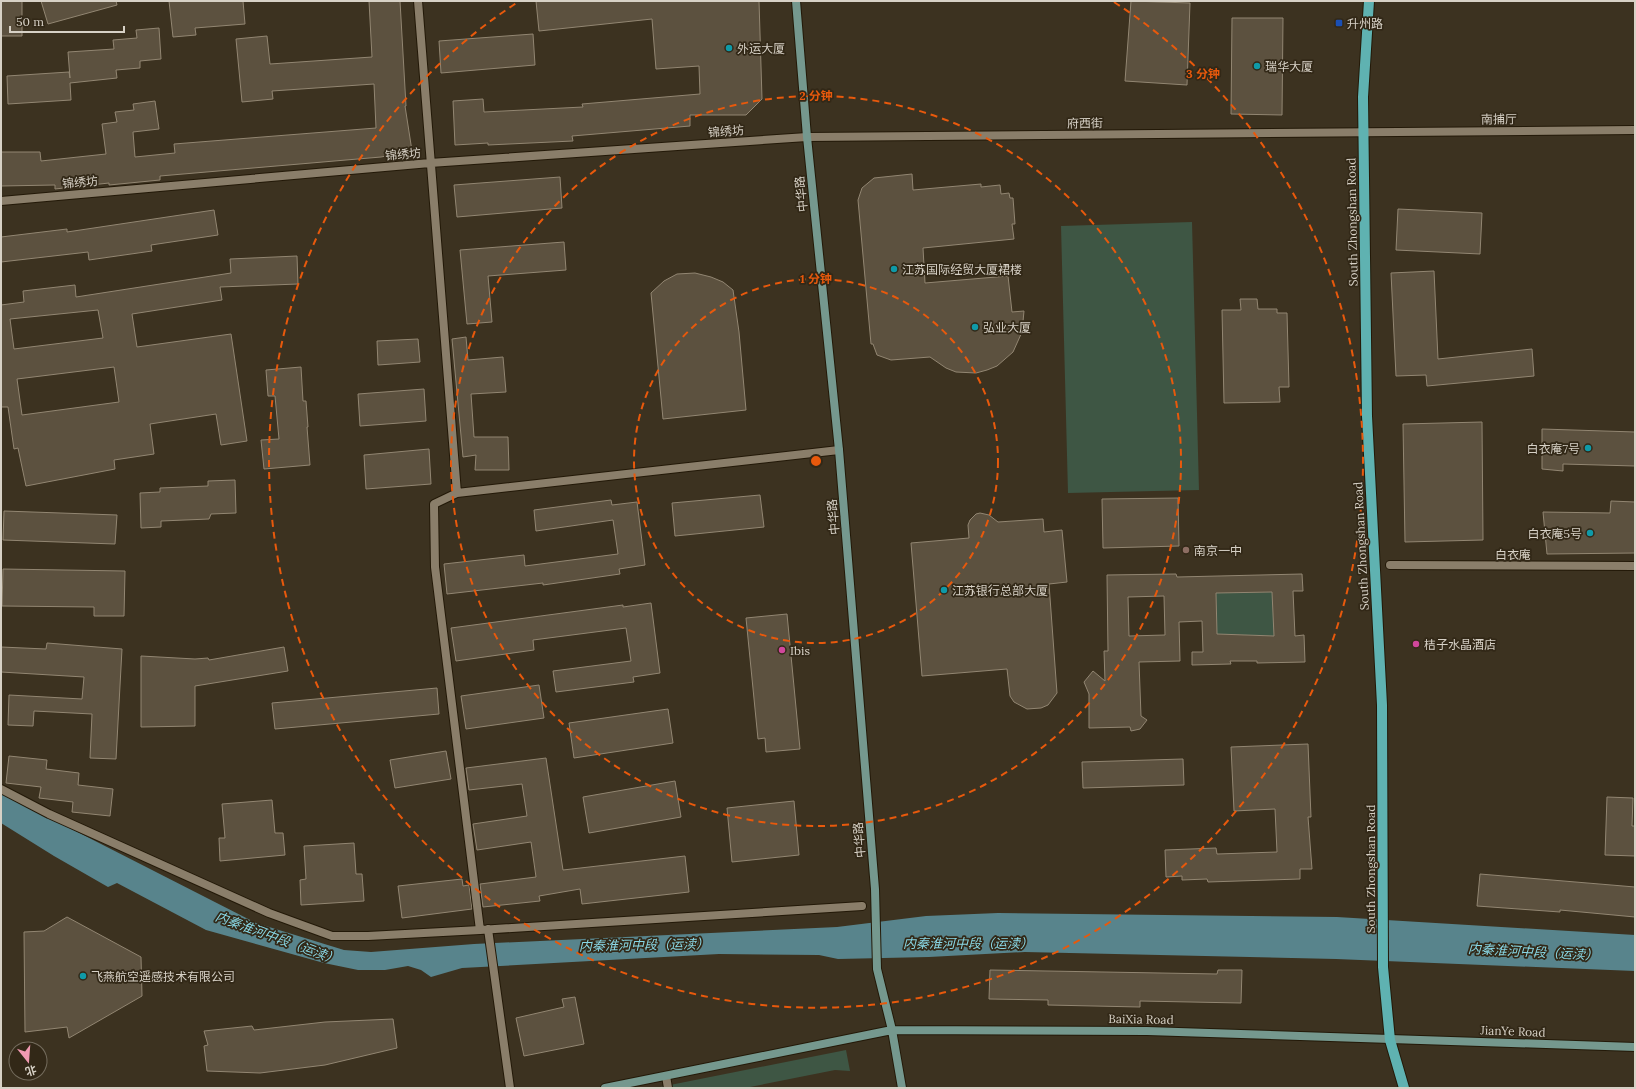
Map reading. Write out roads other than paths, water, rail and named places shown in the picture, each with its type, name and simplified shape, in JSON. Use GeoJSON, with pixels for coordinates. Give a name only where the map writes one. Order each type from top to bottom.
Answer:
{"type":"FeatureCollection","features":[{"type":"Feature","properties":{"kind":"main road","name":"中华路"},"geometry":{"type":"LineString","coordinates":[[796,1],[807,137],[840,450],[875,889],[877,969],[892,1030],[902,1088]]}},
{"type":"Feature","properties":{"kind":"main road","name":"South Zhongshan Road"},"geometry":{"type":"LineString","coordinates":[[1369,1],[1363,97],[1367,416],[1382,705],[1383,967],[1390,1040],[1404,1088]]}},
{"type":"Feature","properties":{"kind":"main road","name":"BaiXia Road"},"geometry":{"type":"LineString","coordinates":[[605,1088],[892,1030],[1147,1031],[1390,1040]]}},
{"type":"Feature","properties":{"kind":"main road","name":"JianYe Road"},"geometry":{"type":"LineString","coordinates":[[1390,1040],[1635,1047]]}},
{"type":"Feature","properties":{"kind":"street"},"geometry":{"type":"LineString","coordinates":[[418,1],[457,493]]}},
{"type":"Feature","properties":{"kind":"street","name":"南捕厅"},"geometry":{"type":"LineString","coordinates":[[1364,132],[1635,130]]}},
{"type":"Feature","properties":{"kind":"street","name":"府西街"},"geometry":{"type":"LineString","coordinates":[[807,137],[1364,132]]}},
{"type":"Feature","properties":{"kind":"street","name":"锦绣坊"},"geometry":{"type":"LineString","coordinates":[[1,201],[430,164],[807,137]]}},
{"type":"Feature","properties":{"kind":"street"},"geometry":{"type":"LineString","coordinates":[[510,1088],[496,986],[484,929],[435,567],[434,504],[457,493],[840,450]]}},
{"type":"Feature","properties":{"kind":"street","name":"白衣庵"},"geometry":{"type":"LineString","coordinates":[[1390,565],[1635,566]]}},
{"type":"Feature","properties":{"kind":"street"},"geometry":{"type":"LineString","coordinates":[[1,789],[56,817],[269,913],[327,934],[351,937],[862,906]]}},
{"type":"Feature","properties":{"kind":"street"},"geometry":{"type":"LineString","coordinates":[[666,1076],[668,1088]]}},
{"type":"Feature","properties":{"kind":"water","name":"内秦淮河中段（运渎）"},"geometry":{"type":"Polygon","coordinates":[[[1,793],[256,923],[344,950],[371,952],[474,944],[837,927],[926,916],[998,913],[1337,917],[1635,935],[1635,971],[1336,959],[1025,952],[929,957],[838,959],[819,955],[719,954],[462,968],[431,977],[421,970],[408,966],[385,970],[358,970],[324,963],[206,930],[117,883],[108,887],[1,823],[1,793]]]}},
{"type":"Feature","properties":{"kind":"place","name":"升州路"},"geometry":{"type":"Point","coordinates":[1339,23]}},
{"type":"Feature","properties":{"kind":"place","name":"外运大厦"},"geometry":{"type":"Point","coordinates":[729,48]}},
{"type":"Feature","properties":{"kind":"place","name":"瑞华大厦"},"geometry":{"type":"Point","coordinates":[1257,66]}},
{"type":"Feature","properties":{"kind":"place","name":"江苏国际经贸大厦裙楼"},"geometry":{"type":"Point","coordinates":[894,269]}},
{"type":"Feature","properties":{"kind":"place","name":"弘业大厦"},"geometry":{"type":"Point","coordinates":[975,327]}},
{"type":"Feature","properties":{"kind":"place","name":"白衣庵7号"},"geometry":{"type":"Point","coordinates":[1588,448]}},
{"type":"Feature","properties":{"kind":"place","name":"白衣庵5号"},"geometry":{"type":"Point","coordinates":[1590,533]}},
{"type":"Feature","properties":{"kind":"place","name":"南京一中"},"geometry":{"type":"Point","coordinates":[1186,550]}},
{"type":"Feature","properties":{"kind":"place","name":"江苏银行总部大厦"},"geometry":{"type":"Point","coordinates":[944,590]}},
{"type":"Feature","properties":{"kind":"place","name":"桔子水晶酒店"},"geometry":{"type":"Point","coordinates":[1416,644]}},
{"type":"Feature","properties":{"kind":"place","name":"Ibis"},"geometry":{"type":"Point","coordinates":[782,650]}},
{"type":"Feature","properties":{"kind":"place","name":"飞燕航空遥感技术有限公司"},"geometry":{"type":"Point","coordinates":[83,976]}}]}
